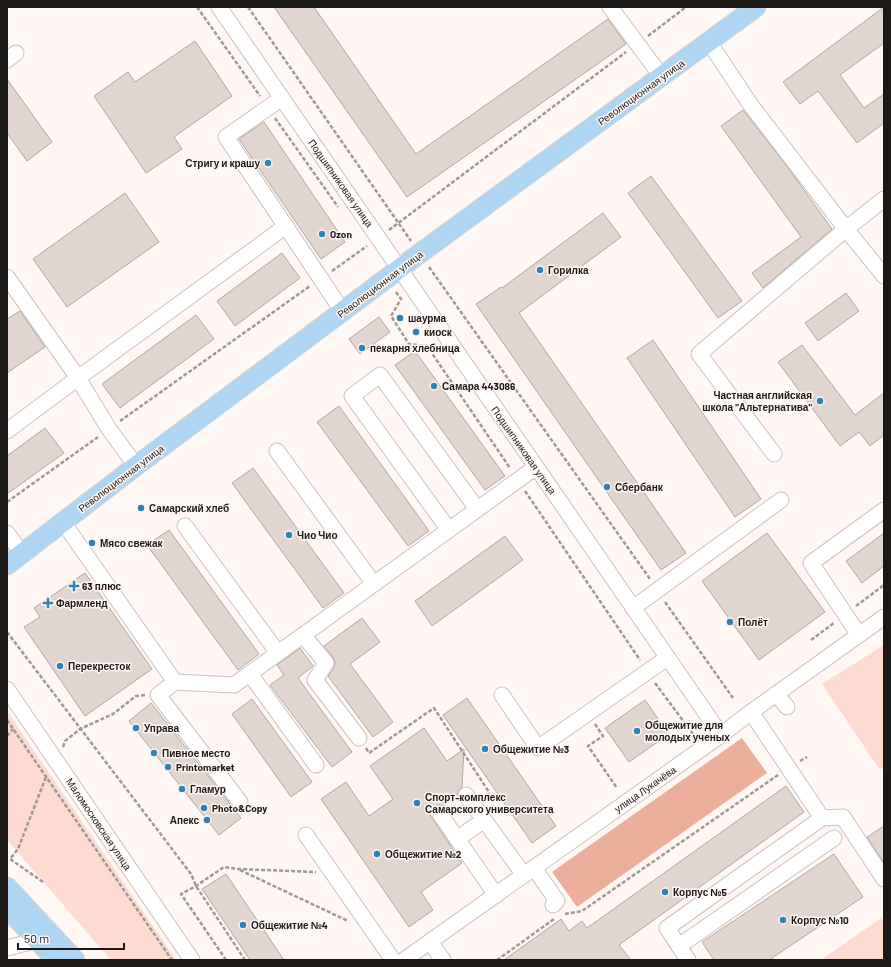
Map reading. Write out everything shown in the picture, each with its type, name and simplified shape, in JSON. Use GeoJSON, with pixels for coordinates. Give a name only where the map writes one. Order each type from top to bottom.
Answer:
{"type":"FeatureCollection","features":[{"type":"Feature","properties":{"kind":"main road","name":"Революционная улица"},"geometry":{"type":"LineString","coordinates":[[7,565],[136,466],[419,254],[756,7]]}},
{"type":"Feature","properties":{"kind":"main road"},"geometry":{"type":"LineString","coordinates":[[7,887],[75,960]]}},
{"type":"Feature","properties":{"kind":"main road"},"geometry":{"type":"LineString","coordinates":[[7,908],[23,944],[56,960]]}},
{"type":"Feature","properties":{"kind":"main road"},"geometry":{"type":"LineString","coordinates":[[7,925],[23,944],[40,960]]}},
{"type":"Feature","properties":{"kind":"street","name":"Подшипниковая улица"},"geometry":{"type":"LineString","coordinates":[[219,7],[378,238],[394,274],[536,467],[721,736]]}},
{"type":"Feature","properties":{"kind":"street"},"geometry":{"type":"LineString","coordinates":[[610,7],[662,77]]}},
{"type":"Feature","properties":{"kind":"street"},"geometry":{"type":"LineString","coordinates":[[709,42],[750,104],[884,276]]}},
{"type":"Feature","properties":{"kind":"street"},"geometry":{"type":"LineString","coordinates":[[282,98],[226,137],[343,312]]}},
{"type":"Feature","properties":{"kind":"street"},"geometry":{"type":"LineString","coordinates":[[774,454],[699,354],[846,229],[884,199]]}},
{"type":"Feature","properties":{"kind":"street"},"geometry":{"type":"LineString","coordinates":[[7,431],[286,226]]}},
{"type":"Feature","properties":{"kind":"street"},"geometry":{"type":"LineString","coordinates":[[7,277],[78,378],[109,429],[136,466]]}},
{"type":"Feature","properties":{"kind":"street"},"geometry":{"type":"LineString","coordinates":[[449,530],[352,396],[374,379],[380,375],[477,509]]}},
{"type":"Feature","properties":{"kind":"street"},"geometry":{"type":"LineString","coordinates":[[277,451],[374,584]]}},
{"type":"Feature","properties":{"kind":"street"},"geometry":{"type":"LineString","coordinates":[[240,802],[158,695],[175,682],[234,685],[536,467]]}},
{"type":"Feature","properties":{"kind":"street"},"geometry":{"type":"LineString","coordinates":[[633,608],[781,500]]}},
{"type":"Feature","properties":{"kind":"street"},"geometry":{"type":"LineString","coordinates":[[859,635],[811,563],[884,510]]}},
{"type":"Feature","properties":{"kind":"street"},"geometry":{"type":"LineString","coordinates":[[63,522],[175,682]]}},
{"type":"Feature","properties":{"kind":"street"},"geometry":{"type":"LineString","coordinates":[[185,526],[278,654]]}},
{"type":"Feature","properties":{"kind":"street"},"geometry":{"type":"LineString","coordinates":[[7,533],[22,553]]}},
{"type":"Feature","properties":{"kind":"street","name":"улица Лукачёва"},"geometry":{"type":"LineString","coordinates":[[404,960],[721,736],[776,694],[884,617]]}},
{"type":"Feature","properties":{"kind":"street"},"geometry":{"type":"LineString","coordinates":[[303,635],[326,663],[315,680],[359,738]]}},
{"type":"Feature","properties":{"kind":"street"},"geometry":{"type":"LineString","coordinates":[[502,695],[538,748],[667,658]]}},
{"type":"Feature","properties":{"kind":"street"},"geometry":{"type":"LineString","coordinates":[[250,674],[316,765]]}},
{"type":"Feature","properties":{"kind":"street","name":"Маломосковская улица"},"geometry":{"type":"LineString","coordinates":[[7,689],[192,960]]}},
{"type":"Feature","properties":{"kind":"street"},"geometry":{"type":"LineString","coordinates":[[776,694],[787,707]]}},
{"type":"Feature","properties":{"kind":"street"},"geometry":{"type":"LineString","coordinates":[[752,712],[822,818]]}},
{"type":"Feature","properties":{"kind":"street"},"geometry":{"type":"LineString","coordinates":[[466,795],[484,820],[557,901],[552,905]]}},
{"type":"Feature","properties":{"kind":"street"},"geometry":{"type":"LineString","coordinates":[[440,814],[496,895]]}},
{"type":"Feature","properties":{"kind":"street"},"geometry":{"type":"LineString","coordinates":[[688,960],[667,928],[822,818],[843,817],[884,879]]}},
{"type":"Feature","properties":{"kind":"street"},"geometry":{"type":"LineString","coordinates":[[457,839],[484,820]]}},
{"type":"Feature","properties":{"kind":"street"},"geometry":{"type":"LineString","coordinates":[[306,835],[393,960]]}},
{"type":"Feature","properties":{"kind":"street"},"geometry":{"type":"LineString","coordinates":[[679,946],[834,838]]}},
{"type":"Feature","properties":{"kind":"street"},"geometry":{"type":"LineString","coordinates":[[430,942],[443,960]]}},
{"type":"Feature","properties":{"kind":"path"},"geometry":{"type":"LineString","coordinates":[[197,7],[339,209]]}},
{"type":"Feature","properties":{"kind":"path"},"geometry":{"type":"LineString","coordinates":[[248,7],[419,254],[733,698]]}},
{"type":"Feature","properties":{"kind":"path"},"geometry":{"type":"LineString","coordinates":[[7,502],[398,224],[686,7]]}},
{"type":"Feature","properties":{"kind":"path"},"geometry":{"type":"LineString","coordinates":[[361,241],[370,253]]}},
{"type":"Feature","properties":{"kind":"path"},"geometry":{"type":"LineString","coordinates":[[394,274],[401,299],[391,316],[409,344],[426,346],[647,671],[693,734]]}},
{"type":"Feature","properties":{"kind":"path"},"geometry":{"type":"LineString","coordinates":[[7,632],[191,874],[196,886],[245,960]]}},
{"type":"Feature","properties":{"kind":"path"},"geometry":{"type":"LineString","coordinates":[[811,640],[821,633]]}},
{"type":"Feature","properties":{"kind":"path"},"geometry":{"type":"LineString","coordinates":[[59,765],[65,741],[80,729],[113,714],[136,696],[158,695]]}},
{"type":"Feature","properties":{"kind":"path"},"geometry":{"type":"LineString","coordinates":[[359,738],[370,753],[434,708],[489,792],[484,820]]}},
{"type":"Feature","properties":{"kind":"path"},"geometry":{"type":"LineString","coordinates":[[587,714],[603,736],[588,746],[617,788]]}},
{"type":"Feature","properties":{"kind":"path"},"geometry":{"type":"LineString","coordinates":[[7,720],[172,960]]}},
{"type":"Feature","properties":{"kind":"path"},"geometry":{"type":"LineString","coordinates":[[7,736],[13,729]]}},
{"type":"Feature","properties":{"kind":"path"},"geometry":{"type":"LineString","coordinates":[[497,960],[560,915],[582,910],[788,768],[807,757]]}},
{"type":"Feature","properties":{"kind":"path"},"geometry":{"type":"LineString","coordinates":[[10,859],[18,849],[46,777]]}},
{"type":"Feature","properties":{"kind":"path"},"geometry":{"type":"LineString","coordinates":[[7,855],[10,859],[43,882]]}},
{"type":"Feature","properties":{"kind":"path"},"geometry":{"type":"LineString","coordinates":[[226,960],[181,894],[196,886],[224,867],[238,869],[332,873]]}},
{"type":"Feature","properties":{"kind":"path"},"geometry":{"type":"LineString","coordinates":[[238,869],[375,935]]}},
{"type":"Feature","properties":{"kind":"shaded area"},"geometry":{"type":"Polygon","coordinates":[[[884,645],[884,766],[880,770],[822,684],[884,645]]]}},
{"type":"Feature","properties":{"kind":"shaded area"},"geometry":{"type":"Polygon","coordinates":[[[7,711],[176,960],[111,960],[7,840],[7,711]]]}},
{"type":"Feature","properties":{"kind":"shaded area"},"geometry":{"type":"Polygon","coordinates":[[[742,738],[767,773],[577,907],[552,872],[742,738]]]}},
{"type":"Feature","properties":{"kind":"shaded area"},"geometry":{"type":"Polygon","coordinates":[[[881,918],[884,923],[884,960],[821,960],[881,918]]]}},
{"type":"Feature","properties":{"kind":"building"},"geometry":{"type":"Polygon","coordinates":[[[274,7],[314,7],[416,154],[608,19],[626,44],[407,197],[274,7]]]}},
{"type":"Feature","properties":{"kind":"building"},"geometry":{"type":"Polygon","coordinates":[[[884,7],[884,43],[840,75],[864,108],[884,94],[884,123],[857,143],[818,91],[800,104],[783,82],[884,7]]]}},
{"type":"Feature","properties":{"kind":"building"},"geometry":{"type":"Polygon","coordinates":[[[195,41],[232,96],[174,137],[182,149],[146,173],[94,96],[128,72],[135,82],[195,41]]]}},
{"type":"Feature","properties":{"kind":"building"},"geometry":{"type":"Polygon","coordinates":[[[7,79],[52,142],[27,161],[7,133],[7,79]]]}},
{"type":"Feature","properties":{"kind":"building"},"geometry":{"type":"Polygon","coordinates":[[[743,110],[786,165],[832,229],[763,288],[752,273],[801,237],[721,126],[743,110]]]}},
{"type":"Feature","properties":{"kind":"building"},"geometry":{"type":"Polygon","coordinates":[[[264,122],[345,242],[321,259],[239,139],[264,122]]]}},
{"type":"Feature","properties":{"kind":"building"},"geometry":{"type":"Polygon","coordinates":[[[651,176],[742,301],[718,318],[628,193],[651,176]]]}},
{"type":"Feature","properties":{"kind":"building"},"geometry":{"type":"Polygon","coordinates":[[[125,193],[159,242],[67,307],[33,259],[125,193]]]}},
{"type":"Feature","properties":{"kind":"building"},"geometry":{"type":"Polygon","coordinates":[[[603,213],[621,237],[519,313],[686,553],[661,570],[476,304],[501,287],[502,288],[603,213]]]}},
{"type":"Feature","properties":{"kind":"building"},"geometry":{"type":"Polygon","coordinates":[[[282,253],[300,278],[235,326],[217,301],[282,253]]]}},
{"type":"Feature","properties":{"kind":"building"},"geometry":{"type":"Polygon","coordinates":[[[846,293],[859,311],[818,341],[805,323],[846,293]]]}},
{"type":"Feature","properties":{"kind":"building"},"geometry":{"type":"Polygon","coordinates":[[[20,311],[45,347],[7,373],[7,319],[20,311]]]}},
{"type":"Feature","properties":{"kind":"building"},"geometry":{"type":"Polygon","coordinates":[[[196,315],[214,339],[120,408],[102,384],[196,315]]]}},
{"type":"Feature","properties":{"kind":"building"},"geometry":{"type":"Polygon","coordinates":[[[379,317],[390,332],[360,354],[349,339],[379,317]]]}},
{"type":"Feature","properties":{"kind":"building"},"geometry":{"type":"Polygon","coordinates":[[[653,340],[761,499],[735,517],[627,358],[653,340]]]}},
{"type":"Feature","properties":{"kind":"building"},"geometry":{"type":"Polygon","coordinates":[[[802,345],[855,415],[884,393],[884,435],[870,446],[859,432],[840,446],[778,362],[802,345]]]}},
{"type":"Feature","properties":{"kind":"building"},"geometry":{"type":"Polygon","coordinates":[[[415,351],[505,476],[485,490],[395,365],[415,351]]]}},
{"type":"Feature","properties":{"kind":"building"},"geometry":{"type":"Polygon","coordinates":[[[339,406],[429,531],[408,546],[317,422],[339,406]]]}},
{"type":"Feature","properties":{"kind":"building"},"geometry":{"type":"Polygon","coordinates":[[[45,428],[64,453],[7,494],[7,456],[45,428]]]}},
{"type":"Feature","properties":{"kind":"building"},"geometry":{"type":"Polygon","coordinates":[[[253,468],[344,593],[323,608],[232,483],[253,468]]]}},
{"type":"Feature","properties":{"kind":"building"},"geometry":{"type":"Polygon","coordinates":[[[169,530],[259,654],[238,670],[147,545],[169,530]]]}},
{"type":"Feature","properties":{"kind":"building"},"geometry":{"type":"Polygon","coordinates":[[[767,533],[825,612],[759,660],[702,581],[767,533]]]}},
{"type":"Feature","properties":{"kind":"building"},"geometry":{"type":"Polygon","coordinates":[[[884,533],[884,566],[862,583],[846,561],[884,533]]]}},
{"type":"Feature","properties":{"kind":"building"},"geometry":{"type":"Polygon","coordinates":[[[505,536],[523,560],[432,626],[415,601],[505,536]]]}},
{"type":"Feature","properties":{"kind":"building"},"geometry":{"type":"Polygon","coordinates":[[[85,573],[152,669],[85,716],[24,627],[40,617],[34,608],[85,573]]]}},
{"type":"Feature","properties":{"kind":"building"},"geometry":{"type":"Polygon","coordinates":[[[362,618],[380,642],[350,664],[393,722],[373,737],[328,676],[334,668],[335,662],[324,646],[362,618]]]}},
{"type":"Feature","properties":{"kind":"building"},"geometry":{"type":"Polygon","coordinates":[[[300,648],[313,666],[298,678],[352,752],[332,767],[270,685],[284,675],[277,665],[300,648]]]}},
{"type":"Feature","properties":{"kind":"building","name":"Общежитие №3"},"geometry":{"type":"Polygon","coordinates":[[[467,698],[556,826],[532,843],[443,715],[467,698]]]}},
{"type":"Feature","properties":{"kind":"building"},"geometry":{"type":"Polygon","coordinates":[[[252,699],[312,782],[291,797],[232,714],[252,699]]]}},
{"type":"Feature","properties":{"kind":"building","name":"Общежитие для молодых ученых"},"geometry":{"type":"Polygon","coordinates":[[[645,700],[669,734],[629,762],[605,728],[645,700]]]}},
{"type":"Feature","properties":{"kind":"building"},"geometry":{"type":"Polygon","coordinates":[[[151,703],[241,818],[219,835],[129,721],[151,703]]]}},
{"type":"Feature","properties":{"kind":"building"},"geometry":{"type":"Polygon","coordinates":[[[424,728],[447,761],[464,749],[462,787],[458,791],[457,796],[443,806],[439,805],[435,807],[430,815],[462,863],[421,892],[433,910],[409,927],[321,799],[346,782],[369,816],[393,799],[370,766],[424,728]]]}},
{"type":"Feature","properties":{"kind":"building","name":"Корпус №5"},"geometry":{"type":"Polygon","coordinates":[[[786,786],[804,812],[619,945],[631,960],[504,960],[561,919],[569,931],[582,921],[587,928],[786,786]]]}},
{"type":"Feature","properties":{"kind":"building"},"geometry":{"type":"Polygon","coordinates":[[[884,826],[884,863],[867,837],[884,826]]]}},
{"type":"Feature","properties":{"kind":"building","name":"Корпус №10"},"geometry":{"type":"Polygon","coordinates":[[[834,854],[863,897],[769,960],[714,960],[702,942],[834,854]]]}},
{"type":"Feature","properties":{"kind":"building","name":"Общежитие №4"},"geometry":{"type":"Polygon","coordinates":[[[226,874],[284,960],[250,960],[202,889],[226,874]]]}},
{"type":"Feature","properties":{"kind":"place","name":"Стригу и крашу"},"geometry":{"type":"Point","coordinates":[268,163]}},
{"type":"Feature","properties":{"kind":"place","name":"Ozon"},"geometry":{"type":"Point","coordinates":[322,234]}},
{"type":"Feature","properties":{"kind":"place","name":"Горилка"},"geometry":{"type":"Point","coordinates":[540,270]}},
{"type":"Feature","properties":{"kind":"place","name":"шаурма"},"geometry":{"type":"Point","coordinates":[400,318]}},
{"type":"Feature","properties":{"kind":"place","name":"киоск"},"geometry":{"type":"Point","coordinates":[416,332]}},
{"type":"Feature","properties":{"kind":"place","name":"пекарня хлебница"},"geometry":{"type":"Point","coordinates":[362,348]}},
{"type":"Feature","properties":{"kind":"place","name":"Самара 443086"},"geometry":{"type":"Point","coordinates":[434,386]}},
{"type":"Feature","properties":{"kind":"place","name":"Частная английская школа \"Альтернатива\""},"geometry":{"type":"Point","coordinates":[820,401]}},
{"type":"Feature","properties":{"kind":"place","name":"Сбербанк"},"geometry":{"type":"Point","coordinates":[607,487]}},
{"type":"Feature","properties":{"kind":"place","name":"Самарский хлеб"},"geometry":{"type":"Point","coordinates":[141,508]}},
{"type":"Feature","properties":{"kind":"place","name":"Чио Чио"},"geometry":{"type":"Point","coordinates":[289,535]}},
{"type":"Feature","properties":{"kind":"place","name":"Мясо свежак"},"geometry":{"type":"Point","coordinates":[92,543]}},
{"type":"Feature","properties":{"kind":"place","name":"63 плюс"},"geometry":{"type":"Point","coordinates":[74,586]}},
{"type":"Feature","properties":{"kind":"place","name":"Фармленд"},"geometry":{"type":"Point","coordinates":[48,603]}},
{"type":"Feature","properties":{"kind":"place","name":"Полёт"},"geometry":{"type":"Point","coordinates":[730,622]}},
{"type":"Feature","properties":{"kind":"place","name":"Перекресток"},"geometry":{"type":"Point","coordinates":[60,666]}},
{"type":"Feature","properties":{"kind":"place","name":"Управа"},"geometry":{"type":"Point","coordinates":[136,728]}},
{"type":"Feature","properties":{"kind":"place","name":"Общежитие для молодых ученых"},"geometry":{"type":"Point","coordinates":[637,731]}},
{"type":"Feature","properties":{"kind":"place","name":"Общежитие №3"},"geometry":{"type":"Point","coordinates":[485,749]}},
{"type":"Feature","properties":{"kind":"place","name":"Пивное место"},"geometry":{"type":"Point","coordinates":[154,753]}},
{"type":"Feature","properties":{"kind":"place","name":"Printomarket"},"geometry":{"type":"Point","coordinates":[168,767]}},
{"type":"Feature","properties":{"kind":"place","name":"Гламур"},"geometry":{"type":"Point","coordinates":[182,789]}},
{"type":"Feature","properties":{"kind":"place","name":"Спорт-комплекс Самарского университета"},"geometry":{"type":"Point","coordinates":[417,803]}},
{"type":"Feature","properties":{"kind":"place","name":"Photo&Copy"},"geometry":{"type":"Point","coordinates":[204,808]}},
{"type":"Feature","properties":{"kind":"place","name":"Апекс"},"geometry":{"type":"Point","coordinates":[207,820]}},
{"type":"Feature","properties":{"kind":"place","name":"Общежитие №2"},"geometry":{"type":"Point","coordinates":[377,854]}},
{"type":"Feature","properties":{"kind":"place","name":"Корпус №5"},"geometry":{"type":"Point","coordinates":[665,892]}},
{"type":"Feature","properties":{"kind":"place","name":"Корпус №10"},"geometry":{"type":"Point","coordinates":[783,920]}},
{"type":"Feature","properties":{"kind":"place","name":"Общежитие №4"},"geometry":{"type":"Point","coordinates":[243,925]}}]}
